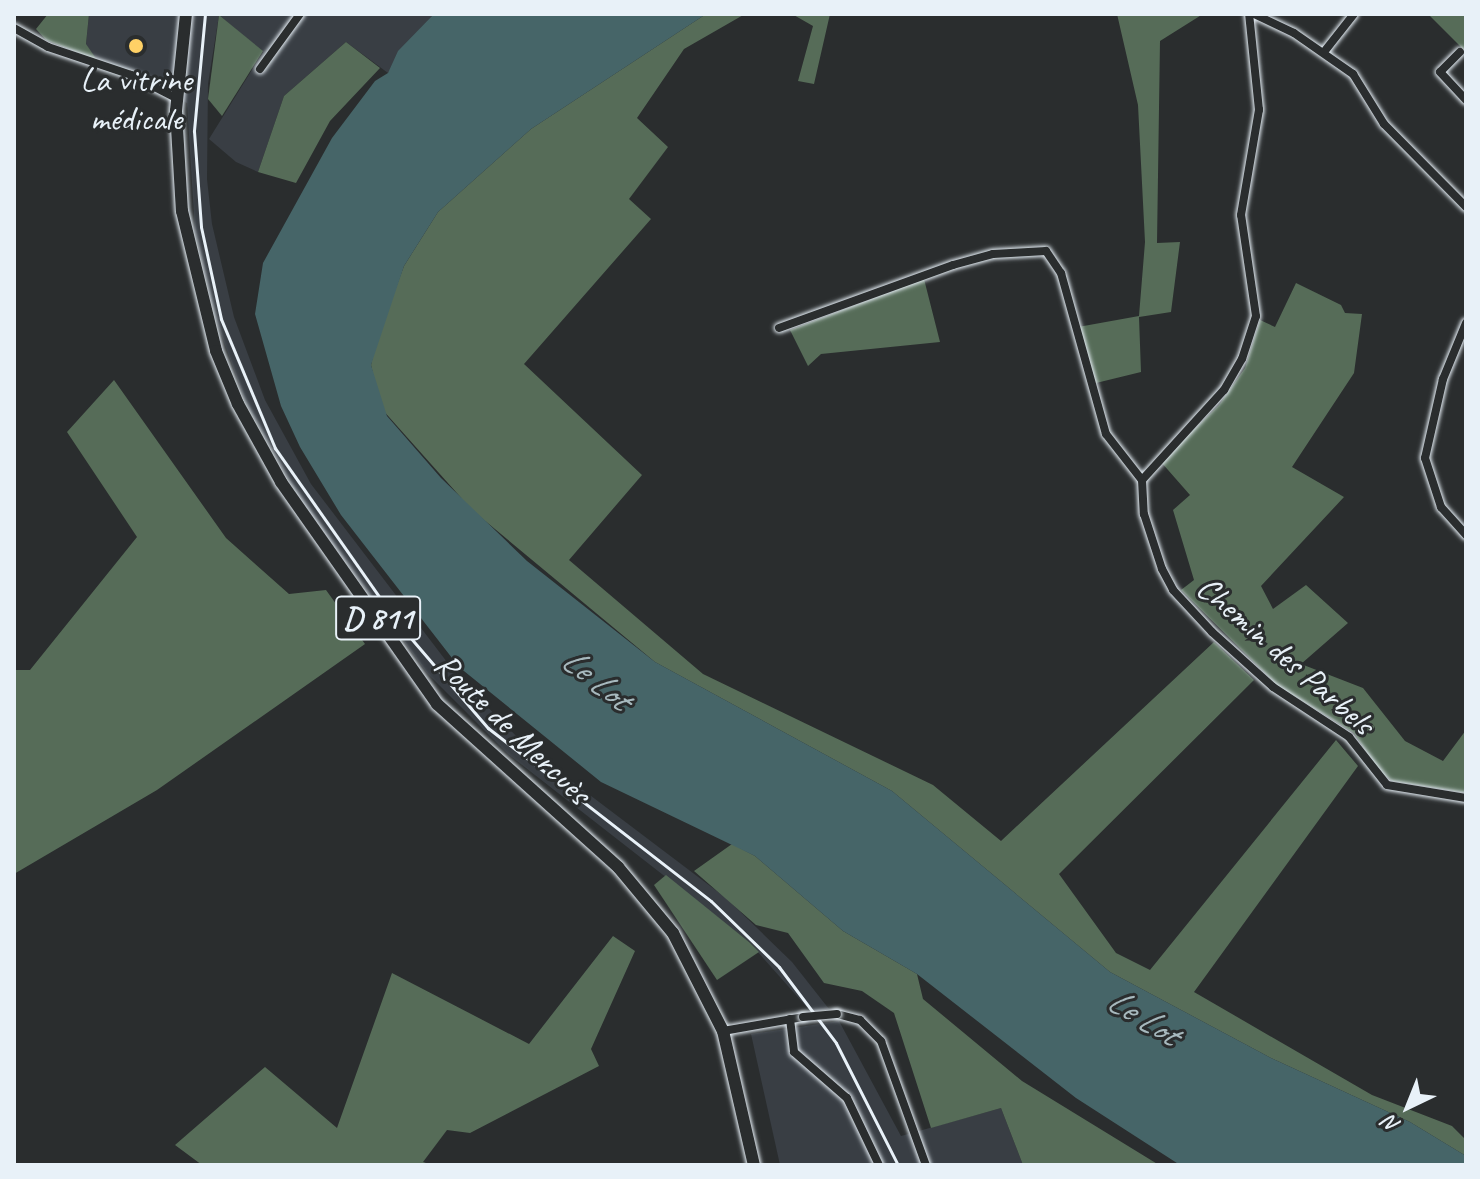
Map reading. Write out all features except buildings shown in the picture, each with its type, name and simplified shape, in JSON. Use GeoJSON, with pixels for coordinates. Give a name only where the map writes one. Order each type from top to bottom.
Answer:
{"type":"FeatureCollection","features":[{"type":"Feature","properties":{"kind":"main road","name":"D 811"},"geometry":{"type":"LineString","coordinates":[[176,98],[186,14]]}},
{"type":"Feature","properties":{"kind":"main road","name":"Route de Mercuès"},"geometry":{"type":"LineString","coordinates":[[176,98],[182,211],[200,290],[225,375],[258,444],[437,704],[618,867],[652,906],[695,969],[723,1031],[754,1165]]}},
{"type":"Feature","properties":{"kind":"street"},"geometry":{"type":"LineString","coordinates":[[260,69],[300,14]]}},
{"type":"Feature","properties":{"kind":"street"},"geometry":{"type":"LineString","coordinates":[[1251,14],[1324,52],[1359,80],[1384,124],[1466,207]]}},
{"type":"Feature","properties":{"kind":"street"},"geometry":{"type":"LineString","coordinates":[[779,328],[953,265],[993,254],[1046,251],[1061,273],[1106,434],[1142,480],[1224,390],[1246,350],[1256,316],[1241,215],[1259,110],[1251,14]]}},
{"type":"Feature","properties":{"kind":"street"},"geometry":{"type":"LineString","coordinates":[[1324,52],[1354,14]]}},
{"type":"Feature","properties":{"kind":"street"},"geometry":{"type":"LineString","coordinates":[[14,28],[48,47],[131,75],[176,98]]}},
{"type":"Feature","properties":{"kind":"street"},"geometry":{"type":"LineString","coordinates":[[1460,52],[1440,72],[1466,100]]}},
{"type":"Feature","properties":{"kind":"street"},"geometry":{"type":"LineString","coordinates":[[1466,323],[1443,379],[1425,458],[1441,507],[1466,535]]}},
{"type":"Feature","properties":{"kind":"street","name":"Chemin des Parbels"},"geometry":{"type":"LineString","coordinates":[[1142,480],[1144,514],[1162,569],[1173,590],[1212,632],[1273,687],[1349,737],[1387,785],[1466,798]]}},
{"type":"Feature","properties":{"kind":"street"},"geometry":{"type":"LineString","coordinates":[[723,1031],[803,1017],[855,1016],[881,1041],[926,1165]]}},
{"type":"Feature","properties":{"kind":"street"},"geometry":{"type":"LineString","coordinates":[[790,1019],[794,1052],[847,1098],[879,1165]]}},
{"type":"Feature","properties":{"kind":"shaded area"},"geometry":{"type":"Polygon","coordinates":[[[89,14],[434,14],[388,73],[346,42],[284,96],[258,172],[236,162],[209,139],[263,52],[219,15],[208,84],[207,179],[212,224],[234,317],[265,400],[311,484],[460,679],[529,749],[726,898],[792,962],[829,1009],[811,1012],[749,942],[508,754],[427,673],[299,498],[246,403],[215,317],[195,231],[187,103],[97,60],[86,45],[89,14]]]}},
{"type":"Feature","properties":{"kind":"shaded area"},"geometry":{"type":"Polygon","coordinates":[[[839,1021],[901,1136],[1001,1108],[1023,1165],[780,1165],[751,1034],[839,1021]]]}},
{"type":"Feature","properties":{"kind":"green space"},"geometry":{"type":"Polygon","coordinates":[[[48,14],[89,14],[86,44],[97,60],[46,40],[36,29],[48,14]]]}},
{"type":"Feature","properties":{"kind":"green space"},"geometry":{"type":"Polygon","coordinates":[[[706,14],[745,14],[684,49],[637,118],[668,147],[629,199],[651,219],[524,364],[642,475],[569,560],[703,674],[933,785],[1001,841],[1214,642],[1254,680],[1059,874],[1116,953],[1150,970],[1336,740],[1358,766],[1194,992],[1372,1095],[1452,1126],[1466,1140],[1466,1156],[1410,1122],[1271,1058],[1110,972],[892,791],[655,662],[472,510],[381,408],[371,365],[377,339],[404,266],[438,212],[531,129],[706,14]]]}},
{"type":"Feature","properties":{"kind":"green space"},"geometry":{"type":"Polygon","coordinates":[[[792,14],[830,14],[814,84],[798,81],[813,26],[792,14]]]}},
{"type":"Feature","properties":{"kind":"green space"},"geometry":{"type":"Polygon","coordinates":[[[1117,14],[1203,14],[1160,41],[1157,243],[1180,242],[1171,312],[1139,317],[1141,372],[1096,383],[1078,327],[1139,316],[1145,242],[1138,105],[1117,14]]]}},
{"type":"Feature","properties":{"kind":"green space"},"geometry":{"type":"Polygon","coordinates":[[[1428,14],[1466,14],[1466,52],[1428,14]]]}},
{"type":"Feature","properties":{"kind":"green space"},"geometry":{"type":"Polygon","coordinates":[[[219,15],[263,51],[222,116],[208,99],[219,15]]]}},
{"type":"Feature","properties":{"kind":"green space"},"geometry":{"type":"Polygon","coordinates":[[[346,42],[380,68],[330,121],[296,183],[258,172],[284,96],[346,42]]]}},
{"type":"Feature","properties":{"kind":"green space"},"geometry":{"type":"Polygon","coordinates":[[[924,279],[940,342],[821,354],[808,366],[790,330],[924,279]]]}},
{"type":"Feature","properties":{"kind":"green space"},"geometry":{"type":"Polygon","coordinates":[[[1296,283],[1341,305],[1345,313],[1362,314],[1354,373],[1292,467],[1344,497],[1261,586],[1273,609],[1306,585],[1348,623],[1301,664],[1363,688],[1405,741],[1443,761],[1466,730],[1466,793],[1392,781],[1379,771],[1354,733],[1277,685],[1181,590],[1194,580],[1173,510],[1190,495],[1161,462],[1219,405],[1245,368],[1260,320],[1275,327],[1296,283]]]}},
{"type":"Feature","properties":{"kind":"green space"},"geometry":{"type":"Polygon","coordinates":[[[114,380],[226,538],[289,594],[326,590],[365,644],[157,790],[14,874],[14,670],[30,670],[137,537],[67,432],[114,380]]]}},
{"type":"Feature","properties":{"kind":"green space"},"geometry":{"type":"Polygon","coordinates":[[[732,844],[755,856],[843,931],[917,974],[923,999],[1022,1081],[1159,1165],[1023,1165],[1001,1108],[931,1128],[894,1013],[862,991],[824,983],[788,933],[756,925],[694,871],[732,844]]]}},
{"type":"Feature","properties":{"kind":"green space"},"geometry":{"type":"Polygon","coordinates":[[[666,875],[759,952],[717,980],[654,885],[666,875]]]}},
{"type":"Feature","properties":{"kind":"green space"},"geometry":{"type":"Polygon","coordinates":[[[613,936],[635,951],[591,1049],[599,1066],[470,1133],[447,1130],[423,1162],[432,1165],[202,1165],[175,1145],[265,1067],[337,1128],[392,973],[529,1044],[613,936]]]}},
{"type":"Feature","properties":{"kind":"water","name":"Le Lot"},"geometry":{"type":"Polygon","coordinates":[[[434,14],[706,14],[531,129],[438,212],[404,266],[371,365],[387,416],[441,478],[527,561],[655,662],[892,791],[1110,972],[1271,1058],[1410,1122],[1466,1156],[1466,1165],[1180,1165],[1076,1098],[917,974],[843,931],[755,856],[601,782],[459,667],[341,515],[300,447],[281,406],[255,314],[263,263],[332,138],[375,81],[388,73],[398,51],[434,14]]]}},
{"type":"Feature","properties":{"kind":"railway"},"geometry":{"type":"LineString","coordinates":[[205,14],[194,131],[201,227],[221,319],[275,448],[397,622],[488,728],[711,901],[779,967],[836,1043],[898,1165]]}},
{"type":"Feature","properties":{"kind":"place","name":"La vitrine médicale"},"geometry":{"type":"Point","coordinates":[136,46]}}]}
